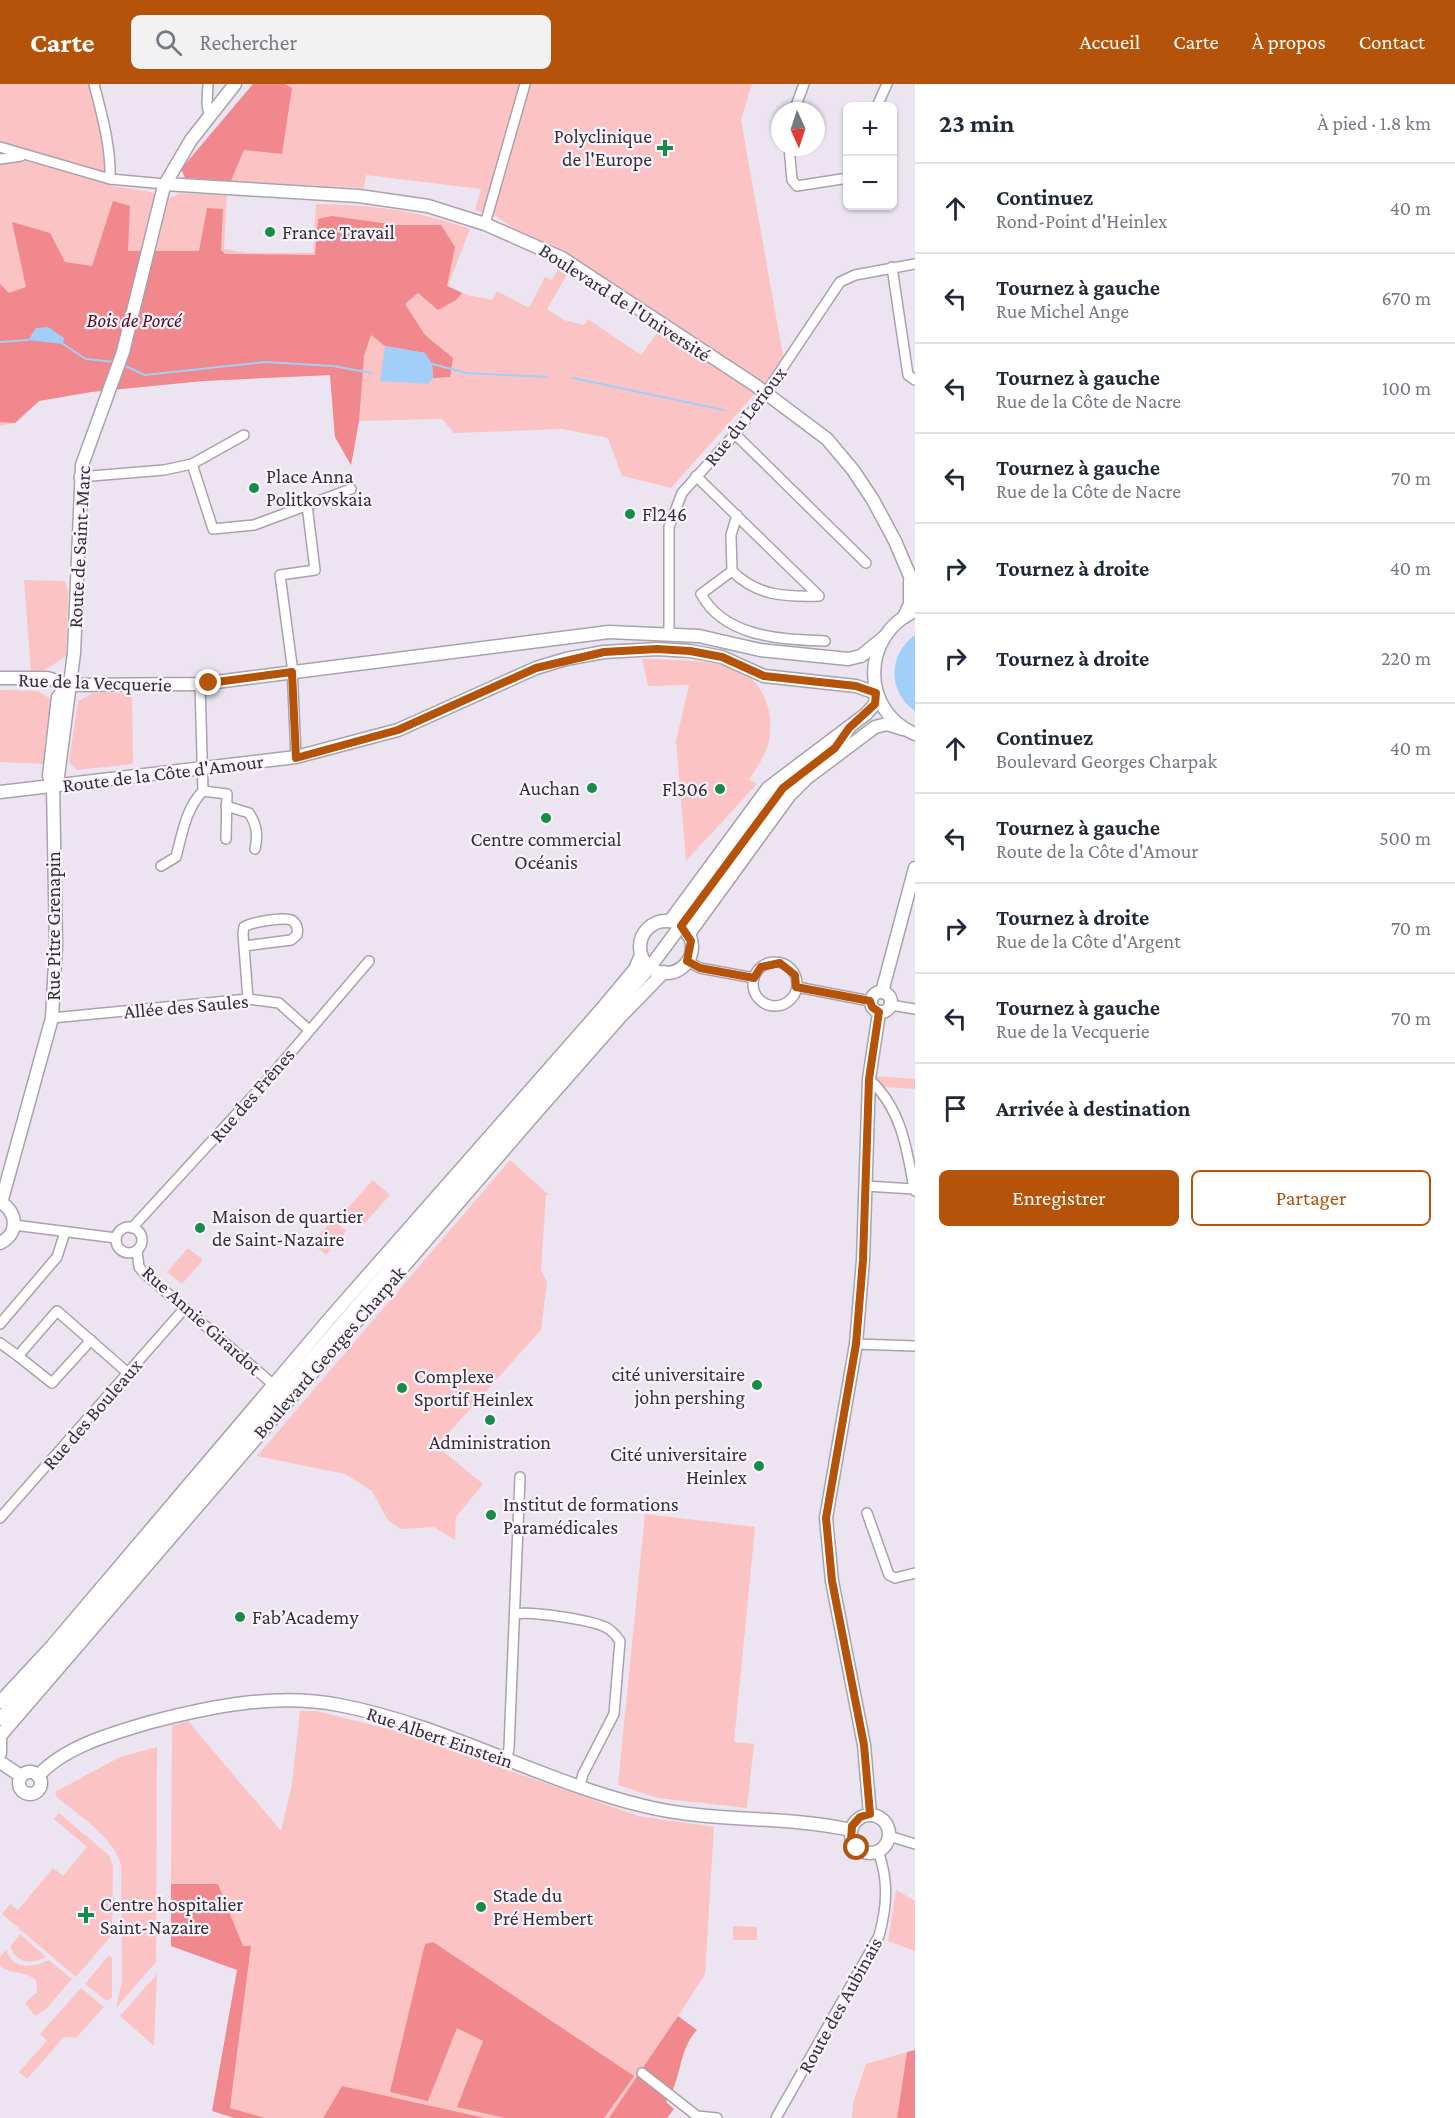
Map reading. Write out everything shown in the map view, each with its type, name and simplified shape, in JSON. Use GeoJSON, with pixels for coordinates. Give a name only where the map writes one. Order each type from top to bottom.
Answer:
{"type":"FeatureCollection","features":[{"type":"Feature","properties":{"kind":"street"},"geometry":{"type":"LineString","coordinates":[[94,84],[107,136],[110,179]]}},
{"type":"Feature","properties":{"kind":"street"},"geometry":{"type":"LineString","coordinates":[[208,84],[209,114]]}},
{"type":"Feature","properties":{"kind":"street","name":"Route de Saint-Marc"},"geometry":{"type":"LineString","coordinates":[[69,685],[74,653],[80,477],[88,442],[120,360],[165,184],[209,114],[235,84]]}},
{"type":"Feature","properties":{"kind":"street"},"geometry":{"type":"LineString","coordinates":[[485,224],[525,84]]}},
{"type":"Feature","properties":{"kind":"street"},"geometry":{"type":"LineString","coordinates":[[797,102],[804,84]]}},
{"type":"Feature","properties":{"kind":"street"},"geometry":{"type":"LineString","coordinates":[[878,102],[887,84]]}},
{"type":"Feature","properties":{"kind":"street","name":"Boulevard de l'Université"},"geometry":{"type":"LineString","coordinates":[[0,147],[110,179],[389,199],[428,206],[485,224],[525,240],[570,263],[765,393],[827,439],[854,470],[888,527],[912,584],[909,614]]}},
{"type":"Feature","properties":{"kind":"street","name":"Boulevard de l'Université"},"geometry":{"type":"LineString","coordinates":[[0,159],[29,155]]}},
{"type":"Feature","properties":{"kind":"street"},"geometry":{"type":"LineString","coordinates":[[790,156],[792,180],[797,186],[843,179]]}},
{"type":"Feature","properties":{"kind":"street","name":"Rue du Lerioux"},"geometry":{"type":"LineString","coordinates":[[669,633],[669,527],[682,493],[735,434],[840,282],[855,275],[915,264]]}},
{"type":"Feature","properties":{"kind":"street"},"geometry":{"type":"LineString","coordinates":[[892,267],[908,375],[915,380]]}},
{"type":"Feature","properties":{"kind":"street"},"geometry":{"type":"LineString","coordinates":[[735,434],[866,563]]}},
{"type":"Feature","properties":{"kind":"street"},"geometry":{"type":"LineString","coordinates":[[80,477],[141,473],[192,464],[244,435]]}},
{"type":"Feature","properties":{"kind":"street"},"geometry":{"type":"LineString","coordinates":[[192,464],[213,529],[254,525],[351,489]]}},
{"type":"Feature","properties":{"kind":"street"},"geometry":{"type":"LineString","coordinates":[[696,476],[819,596],[792,596],[759,590],[732,572]]}},
{"type":"Feature","properties":{"kind":"street"},"geometry":{"type":"LineString","coordinates":[[296,758],[292,672],[280,575],[315,570],[307,505]]}},
{"type":"Feature","properties":{"kind":"street"},"geometry":{"type":"LineString","coordinates":[[732,572],[731,535],[737,515]]}},
{"type":"Feature","properties":{"kind":"street"},"geometry":{"type":"LineString","coordinates":[[732,572],[701,594],[721,617],[756,633],[789,639],[825,640]]}},
{"type":"Feature","properties":{"kind":"street"},"geometry":{"type":"LineString","coordinates":[[669,633],[714,638],[762,651],[841,659],[861,656],[909,614]]}},
{"type":"Feature","properties":{"kind":"street","name":"Rue de la Vecquerie"},"geometry":{"type":"LineString","coordinates":[[0,678],[47,678],[69,685],[200,684],[609,632],[669,633]]}},
{"type":"Feature","properties":{"kind":"street"},"geometry":{"type":"LineString","coordinates":[[641,955],[650,967],[664,972],[677,970],[687,961],[692,948],[680,927],[678,909],[768,788],[849,728],[875,704],[873,664],[883,638]]}},
{"type":"Feature","properties":{"kind":"street","name":"Route de la Côte d'Amour"},"geometry":{"type":"LineString","coordinates":[[0,792],[296,758],[398,730],[536,668],[604,652],[657,649],[690,651],[722,657],[764,676],[856,686],[876,693]]}},
{"type":"Feature","properties":{"kind":"street"},"geometry":{"type":"LineString","coordinates":[[161,866],[176,857],[188,815],[197,797],[203,791],[200,684]]}},
{"type":"Feature","properties":{"kind":"street","name":"Rue Pitre Grenapin"},"geometry":{"type":"LineString","coordinates":[[0,1203],[52,1018],[56,945],[53,786],[49,776],[58,697],[69,685]]}},
{"type":"Feature","properties":{"kind":"street"},"geometry":{"type":"LineString","coordinates":[[876,693],[886,713],[903,729]]}},
{"type":"Feature","properties":{"kind":"street"},"geometry":{"type":"LineString","coordinates":[[680,927],[698,921],[789,796],[807,778],[880,725],[887,724],[915,734]]}},
{"type":"Feature","properties":{"kind":"street"},"geometry":{"type":"LineString","coordinates":[[0,1719],[650,967],[783,788],[835,748],[849,728]]}},
{"type":"Feature","properties":{"kind":"street"},"geometry":{"type":"LineString","coordinates":[[835,748],[854,743]]}},
{"type":"Feature","properties":{"kind":"street"},"geometry":{"type":"LineString","coordinates":[[203,791],[227,794],[226,839]]}},
{"type":"Feature","properties":{"kind":"street"},"geometry":{"type":"LineString","coordinates":[[226,806],[249,813],[257,830],[255,849]]}},
{"type":"Feature","properties":{"kind":"street"},"geometry":{"type":"LineString","coordinates":[[882,992],[915,868]]}},
{"type":"Feature","properties":{"kind":"street"},"geometry":{"type":"LineString","coordinates":[[244,946],[291,940],[297,935],[298,928],[288,919],[250,923],[244,927],[244,946],[248,999]]}},
{"type":"Feature","properties":{"kind":"street","name":"Boulevard Georges Charpak"},"geometry":{"type":"LineString","coordinates":[[0,1702],[52,1646],[130,1550],[275,1386],[331,1317],[624,983],[635,969],[641,955],[640,943],[645,931],[656,923],[680,927]]}},
{"type":"Feature","properties":{"kind":"street","name":"Rue des Frênes"},"geometry":{"type":"LineString","coordinates":[[132,1228],[264,1084],[369,961]]}},
{"type":"Feature","properties":{"kind":"street"},"geometry":{"type":"LineString","coordinates":[[687,961],[700,968],[754,978]]}},
{"type":"Feature","properties":{"kind":"street"},"geometry":{"type":"LineString","coordinates":[[780,963],[795,975],[796,987],[787,1003],[768,1005],[754,991],[754,978],[761,967],[780,963]]}},
{"type":"Feature","properties":{"kind":"street","name":"Boulevard Georges Charpak"},"geometry":{"type":"LineString","coordinates":[[0,1738],[540,1108],[621,1016],[664,972]]}},
{"type":"Feature","properties":{"kind":"street"},"geometry":{"type":"LineString","coordinates":[[796,987],[870,1001]]}},
{"type":"Feature","properties":{"kind":"street"},"geometry":{"type":"LineString","coordinates":[[882,992],[888,995],[891,1005],[888,1010],[879,1012],[872,1007],[870,1001],[876,993],[882,992]]}},
{"type":"Feature","properties":{"kind":"street","name":"Allée des Saules"},"geometry":{"type":"LineString","coordinates":[[52,1018],[248,999],[279,1003],[309,1030]]}},
{"type":"Feature","properties":{"kind":"street"},"geometry":{"type":"LineString","coordinates":[[891,1005],[915,1009]]}},
{"type":"Feature","properties":{"kind":"street"},"geometry":{"type":"LineString","coordinates":[[870,1814],[864,1745],[832,1581],[827,1537],[828,1495],[856,1344],[863,1260],[869,1079],[879,1012]]}},
{"type":"Feature","properties":{"kind":"street"},"geometry":{"type":"LineString","coordinates":[[865,1186],[915,1190],[903,1131],[881,1090],[869,1079]]}},
{"type":"Feature","properties":{"kind":"street"},"geometry":{"type":"LineString","coordinates":[[0,1203],[11,1212],[14,1225],[9,1238],[0,1243]]}},
{"type":"Feature","properties":{"kind":"street"},"geometry":{"type":"LineString","coordinates":[[14,1225],[116,1238]]}},
{"type":"Feature","properties":{"kind":"street"},"geometry":{"type":"LineString","coordinates":[[132,1228],[139,1232],[141,1239],[137,1250],[130,1252],[122,1251],[116,1238],[121,1230],[132,1228]]}},
{"type":"Feature","properties":{"kind":"street"},"geometry":{"type":"LineString","coordinates":[[0,1324],[57,1257],[65,1232]]}},
{"type":"Feature","properties":{"kind":"street","name":"Rue Annie Girardot"},"geometry":{"type":"LineString","coordinates":[[137,1250],[142,1271],[275,1386]]}},
{"type":"Feature","properties":{"kind":"street","name":"Rue des Bouleaux"},"geometry":{"type":"LineString","coordinates":[[0,1518],[184,1309]]}},
{"type":"Feature","properties":{"kind":"street"},"geometry":{"type":"LineString","coordinates":[[18,1356],[57,1311],[128,1373]]}},
{"type":"Feature","properties":{"kind":"street"},"geometry":{"type":"LineString","coordinates":[[0,1343],[52,1383],[91,1340]]}},
{"type":"Feature","properties":{"kind":"street"},"geometry":{"type":"LineString","coordinates":[[856,1344],[915,1346]]}},
{"type":"Feature","properties":{"kind":"street"},"geometry":{"type":"LineString","coordinates":[[507,1758],[520,1477]]}},
{"type":"Feature","properties":{"kind":"street"},"geometry":{"type":"LineString","coordinates":[[867,1512],[889,1575],[895,1578],[915,1573]]}},
{"type":"Feature","properties":{"kind":"street"},"geometry":{"type":"LineString","coordinates":[[515,1614],[528,1612],[553,1615],[605,1626],[620,1641],[614,1714],[580,1785]]}},
{"type":"Feature","properties":{"kind":"street","name":"Rue Albert Einstein"},"geometry":{"type":"LineString","coordinates":[[38,1776],[70,1753],[124,1730],[214,1707],[268,1701],[311,1702],[359,1710],[655,1809],[850,1830]]}},
{"type":"Feature","properties":{"kind":"street"},"geometry":{"type":"LineString","coordinates":[[0,1738],[0,1752]]}},
{"type":"Feature","properties":{"kind":"street"},"geometry":{"type":"LineString","coordinates":[[0,1762],[21,1776]]}},
{"type":"Feature","properties":{"kind":"street"},"geometry":{"type":"LineString","coordinates":[[30,1772],[38,1776],[40,1787],[30,1794],[19,1787],[21,1776],[30,1772]]}},
{"type":"Feature","properties":{"kind":"street"},"geometry":{"type":"LineString","coordinates":[[870,1814],[883,1820],[888,1828],[889,1836],[884,1846],[878,1851],[867,1853],[857,1848],[851,1840],[850,1830],[855,1821],[870,1814]]}},
{"type":"Feature","properties":{"kind":"street"},"geometry":{"type":"LineString","coordinates":[[889,1836],[915,1844]]}},
{"type":"Feature","properties":{"kind":"street","name":"Route des Aubinais"},"geometry":{"type":"LineString","coordinates":[[776,2118],[879,1936],[886,1910],[887,1893],[886,1878],[878,1851]]}},
{"type":"Feature","properties":{"kind":"street"},"geometry":{"type":"LineString","coordinates":[[642,2073],[697,2116],[717,2118]]}},
{"type":"Feature","properties":{"kind":"green space"},"geometry":{"type":"Polygon","coordinates":[[[0,84],[100,84],[116,166],[113,186],[146,191],[170,198],[181,193],[227,195],[224,249],[248,253],[313,253],[316,204],[375,207],[431,217],[470,229],[448,286],[468,295],[492,300],[497,291],[529,308],[545,277],[552,280],[559,267],[568,273],[547,309],[564,320],[584,325],[588,319],[641,355],[658,332],[496,216],[475,210],[481,189],[366,175],[364,188],[231,181],[244,150],[292,88],[285,84],[752,84],[741,120],[784,361],[671,488],[622,476],[608,438],[562,429],[454,433],[442,419],[359,421],[351,465],[335,437],[330,375],[203,381],[91,392],[39,401],[15,423],[0,426],[0,84]]]}},
{"type":"Feature","properties":{"kind":"green space"},"geometry":{"type":"Polygon","coordinates":[[[253,84],[285,84],[292,88],[282,154],[244,150],[231,181],[185,178],[181,169],[253,84]]]}},
{"type":"Feature","properties":{"kind":"green space","name":"Bois de Porcé"},"geometry":{"type":"Polygon","coordinates":[[[113,201],[130,206],[128,251],[199,251],[207,208],[223,209],[221,250],[225,254],[315,255],[318,219],[332,216],[397,225],[441,225],[455,247],[447,286],[462,293],[456,300],[438,310],[418,293],[405,304],[425,335],[453,358],[450,377],[433,378],[432,364],[425,353],[385,346],[371,335],[364,356],[359,421],[351,465],[335,437],[330,375],[203,381],[91,392],[39,401],[15,423],[0,422],[0,284],[9,293],[26,287],[12,222],[50,233],[65,262],[92,266],[113,201]]]}},
{"type":"Feature","properties":{"kind":"green space"},"geometry":{"type":"Polygon","coordinates":[[[24,580],[65,581],[68,591],[66,656],[45,670],[31,671],[24,580]]]}},
{"type":"Feature","properties":{"kind":"green space"},"geometry":{"type":"Polygon","coordinates":[[[642,659],[700,661],[733,668],[753,680],[766,700],[769,712],[770,736],[767,748],[749,780],[757,784],[686,861],[676,741],[689,685],[648,686],[642,659]]]}},
{"type":"Feature","properties":{"kind":"green space"},"geometry":{"type":"Polygon","coordinates":[[[0,690],[38,691],[52,700],[45,764],[0,762],[0,690]]]}},
{"type":"Feature","properties":{"kind":"green space"},"geometry":{"type":"Polygon","coordinates":[[[93,693],[132,693],[133,764],[77,770],[69,762],[78,701],[93,693]]]}},
{"type":"Feature","properties":{"kind":"green space"},"geometry":{"type":"Polygon","coordinates":[[[875,1076],[915,1079],[915,1089],[873,1086],[875,1076]]]}},
{"type":"Feature","properties":{"kind":"green space","name":"Complexe Sportif Heinlex"},"geometry":{"type":"Polygon","coordinates":[[[510,1160],[549,1195],[546,1195],[541,1270],[547,1282],[541,1330],[437,1446],[483,1484],[456,1517],[455,1540],[434,1527],[400,1529],[387,1519],[372,1491],[345,1474],[257,1456],[510,1160]]]}},
{"type":"Feature","properties":{"kind":"green space"},"geometry":{"type":"Polygon","coordinates":[[[373,1180],[390,1195],[363,1225],[346,1210],[373,1180]]]}},
{"type":"Feature","properties":{"kind":"green space"},"geometry":{"type":"Polygon","coordinates":[[[333,1220],[346,1231],[326,1255],[312,1242],[333,1220]]]}},
{"type":"Feature","properties":{"kind":"green space"},"geometry":{"type":"Polygon","coordinates":[[[188,1248],[203,1260],[182,1284],[167,1272],[188,1248]]]}},
{"type":"Feature","properties":{"kind":"green space"},"geometry":{"type":"Polygon","coordinates":[[[645,1514],[755,1527],[734,1742],[754,1744],[747,1808],[658,1798],[618,1785],[645,1514]]]}},
{"type":"Feature","properties":{"kind":"green space","name":"Stade du Pré Hembert"},"geometry":{"type":"Polygon","coordinates":[[[300,1711],[316,1711],[401,1732],[638,1816],[714,1827],[705,1974],[642,2073],[609,2118],[485,2118],[342,2086],[323,2118],[265,2118],[230,2108],[251,1946],[243,1946],[218,1884],[171,1884],[172,1726],[188,1721],[281,1831],[292,1784],[300,1711]]]}},
{"type":"Feature","properties":{"kind":"green space"},"geometry":{"type":"Polygon","coordinates":[[[157,1747],[156,1962],[116,2008],[122,1981],[121,1865],[111,1845],[103,1836],[57,1797],[55,1792],[120,1757],[157,1747]]]}},
{"type":"Feature","properties":{"kind":"green space"},"geometry":{"type":"Polygon","coordinates":[[[59,1813],[109,1855],[113,1866],[112,1935],[76,1977],[2,1914],[10,1904],[18,1910],[53,1868],[63,1876],[87,1847],[54,1819],[59,1813]]]}},
{"type":"Feature","properties":{"kind":"green space"},"geometry":{"type":"Polygon","coordinates":[[[171,1884],[218,1884],[243,1946],[251,1946],[230,2108],[265,2118],[234,2118],[212,2111],[237,1970],[171,1946],[171,1884]]]}},
{"type":"Feature","properties":{"kind":"green space"},"geometry":{"type":"Polygon","coordinates":[[[896,1890],[915,1901],[915,1951],[888,1941],[896,1890]]]}},
{"type":"Feature","properties":{"kind":"green space"},"geometry":{"type":"Polygon","coordinates":[[[733,1926],[757,1927],[757,1940],[733,1940],[733,1926]]]}},
{"type":"Feature","properties":{"kind":"green space"},"geometry":{"type":"Polygon","coordinates":[[[20,1934],[46,1957],[30,1962],[16,1956],[10,1947],[20,1934]]]}},
{"type":"Feature","properties":{"kind":"green space"},"geometry":{"type":"Polygon","coordinates":[[[433,1942],[634,2076],[604,2118],[505,2118],[457,2107],[483,2041],[457,2028],[428,2101],[390,2092],[425,1944],[433,1942]]]}},
{"type":"Feature","properties":{"kind":"green space"},"geometry":{"type":"Polygon","coordinates":[[[6,1950],[13,1961],[24,1966],[36,1965],[49,1960],[72,1979],[46,2009],[35,2016],[25,2003],[37,1992],[36,1980],[0,1966],[0,1957],[6,1950]]]}},
{"type":"Feature","properties":{"kind":"green space"},"geometry":{"type":"Polygon","coordinates":[[[109,1955],[112,1958],[112,1997],[107,2001],[85,1984],[109,1955]]]}},
{"type":"Feature","properties":{"kind":"green space"},"geometry":{"type":"Polygon","coordinates":[[[157,1974],[154,2046],[120,2016],[157,1974]]]}},
{"type":"Feature","properties":{"kind":"green space"},"geometry":{"type":"Polygon","coordinates":[[[81,1988],[104,2007],[76,2038],[64,2037],[27,2079],[19,2072],[47,2041],[40,2034],[81,1988]]]}},
{"type":"Feature","properties":{"kind":"green space"},"geometry":{"type":"Polygon","coordinates":[[[678,2016],[697,2030],[686,2047],[675,2084],[666,2102],[674,2109],[667,2118],[609,2118],[678,2016]]]}},
{"type":"Feature","properties":{"kind":"green space"},"geometry":{"type":"Polygon","coordinates":[[[915,2050],[915,2118],[897,2118],[907,2052],[915,2050]]]}},
{"type":"Feature","properties":{"kind":"green space"},"geometry":{"type":"Polygon","coordinates":[[[907,2052],[897,2118],[852,2118],[853,2103],[866,2064],[907,2052]]]}},
{"type":"Feature","properties":{"kind":"green space"},"geometry":{"type":"Polygon","coordinates":[[[342,2086],[485,2118],[323,2118],[342,2086]]]}},
{"type":"Feature","properties":{"kind":"water"},"geometry":{"type":"Polygon","coordinates":[[[48,327],[64,338],[63,344],[28,340],[36,328],[48,327]]]}},
{"type":"Feature","properties":{"kind":"water"},"geometry":{"type":"Polygon","coordinates":[[[385,346],[425,353],[432,364],[433,378],[428,384],[380,381],[385,346]]]}},
{"type":"Feature","properties":{"kind":"water"},"geometry":{"type":"Polygon","coordinates":[[[915,635],[915,711],[899,694],[894,673],[900,652],[915,635]]]}},
{"type":"Feature","properties":{"kind":"waterway"},"geometry":{"type":"LineString","coordinates":[[0,342],[28,340]]}},
{"type":"Feature","properties":{"kind":"waterway"},"geometry":{"type":"LineString","coordinates":[[63,344],[86,359],[115,362]]}},
{"type":"Feature","properties":{"kind":"waterway"},"geometry":{"type":"LineString","coordinates":[[123,365],[145,375],[265,362],[333,366],[372,373]]}},
{"type":"Feature","properties":{"kind":"waterway"},"geometry":{"type":"LineString","coordinates":[[432,364],[467,373],[547,377]]}},
{"type":"Feature","properties":{"kind":"waterway"},"geometry":{"type":"LineString","coordinates":[[573,378],[724,410]]}},
{"type":"Feature","properties":{"kind":"place","name":"Polyclinique de l'Europe"},"geometry":{"type":"Point","coordinates":[665,148]}},
{"type":"Feature","properties":{"kind":"place","name":"France Travail"},"geometry":{"type":"Point","coordinates":[270,232]}},
{"type":"Feature","properties":{"kind":"place","name":"Place Anna Politkovskaia"},"geometry":{"type":"Point","coordinates":[254,488]}},
{"type":"Feature","properties":{"kind":"place","name":"Fl246"},"geometry":{"type":"Point","coordinates":[630,514]}},
{"type":"Feature","properties":{"kind":"place","name":"Auchan"},"geometry":{"type":"Point","coordinates":[592,788]}},
{"type":"Feature","properties":{"kind":"place","name":"Fl306"},"geometry":{"type":"Point","coordinates":[720,789]}},
{"type":"Feature","properties":{"kind":"place","name":"Centre commercial Océanis"},"geometry":{"type":"Point","coordinates":[546,818]}},
{"type":"Feature","properties":{"kind":"place","name":"Maison de quartier de Saint-Nazaire"},"geometry":{"type":"Point","coordinates":[200,1228]}},
{"type":"Feature","properties":{"kind":"place","name":"cité universitaire john pershing"},"geometry":{"type":"Point","coordinates":[757,1385]}},
{"type":"Feature","properties":{"kind":"place","name":"Complexe Sportif Heinlex"},"geometry":{"type":"Point","coordinates":[402,1388]}},
{"type":"Feature","properties":{"kind":"place","name":"Administration"},"geometry":{"type":"Point","coordinates":[490,1420]}},
{"type":"Feature","properties":{"kind":"place","name":"Cité universitaire Heinlex"},"geometry":{"type":"Point","coordinates":[759,1466]}},
{"type":"Feature","properties":{"kind":"place","name":"Institut de formations Paramédicales"},"geometry":{"type":"Point","coordinates":[491,1515]}},
{"type":"Feature","properties":{"kind":"place","name":"Fab’Academy"},"geometry":{"type":"Point","coordinates":[240,1617]}},
{"type":"Feature","properties":{"kind":"place","name":"Stade du Pré Hembert"},"geometry":{"type":"Point","coordinates":[481,1907]}},
{"type":"Feature","properties":{"kind":"place","name":"Centre hospitalier Saint-Nazaire"},"geometry":{"type":"Point","coordinates":[86,1915]}},
{"type":"Feature","properties":{"kind":"route"},"geometry":{"type":"LineString","coordinates":[[209,683],[292,672],[296,758],[398,730],[536,668],[566,659],[604,652],[657,649],[690,651],[734,661],[764,676],[856,686],[876,693],[875,704],[849,728],[835,748],[783,788],[681,926],[691,941],[692,948],[687,961],[700,968],[754,978],[761,967],[773,962],[780,963],[791,969],[795,975],[796,987],[870,1001],[872,1007],[879,1012],[871,1051],[869,1079],[863,1260],[856,1344],[828,1495],[826,1518],[832,1581],[864,1745],[870,1814],[855,1821],[850,1830],[851,1840],[857,1848]]}}]}
